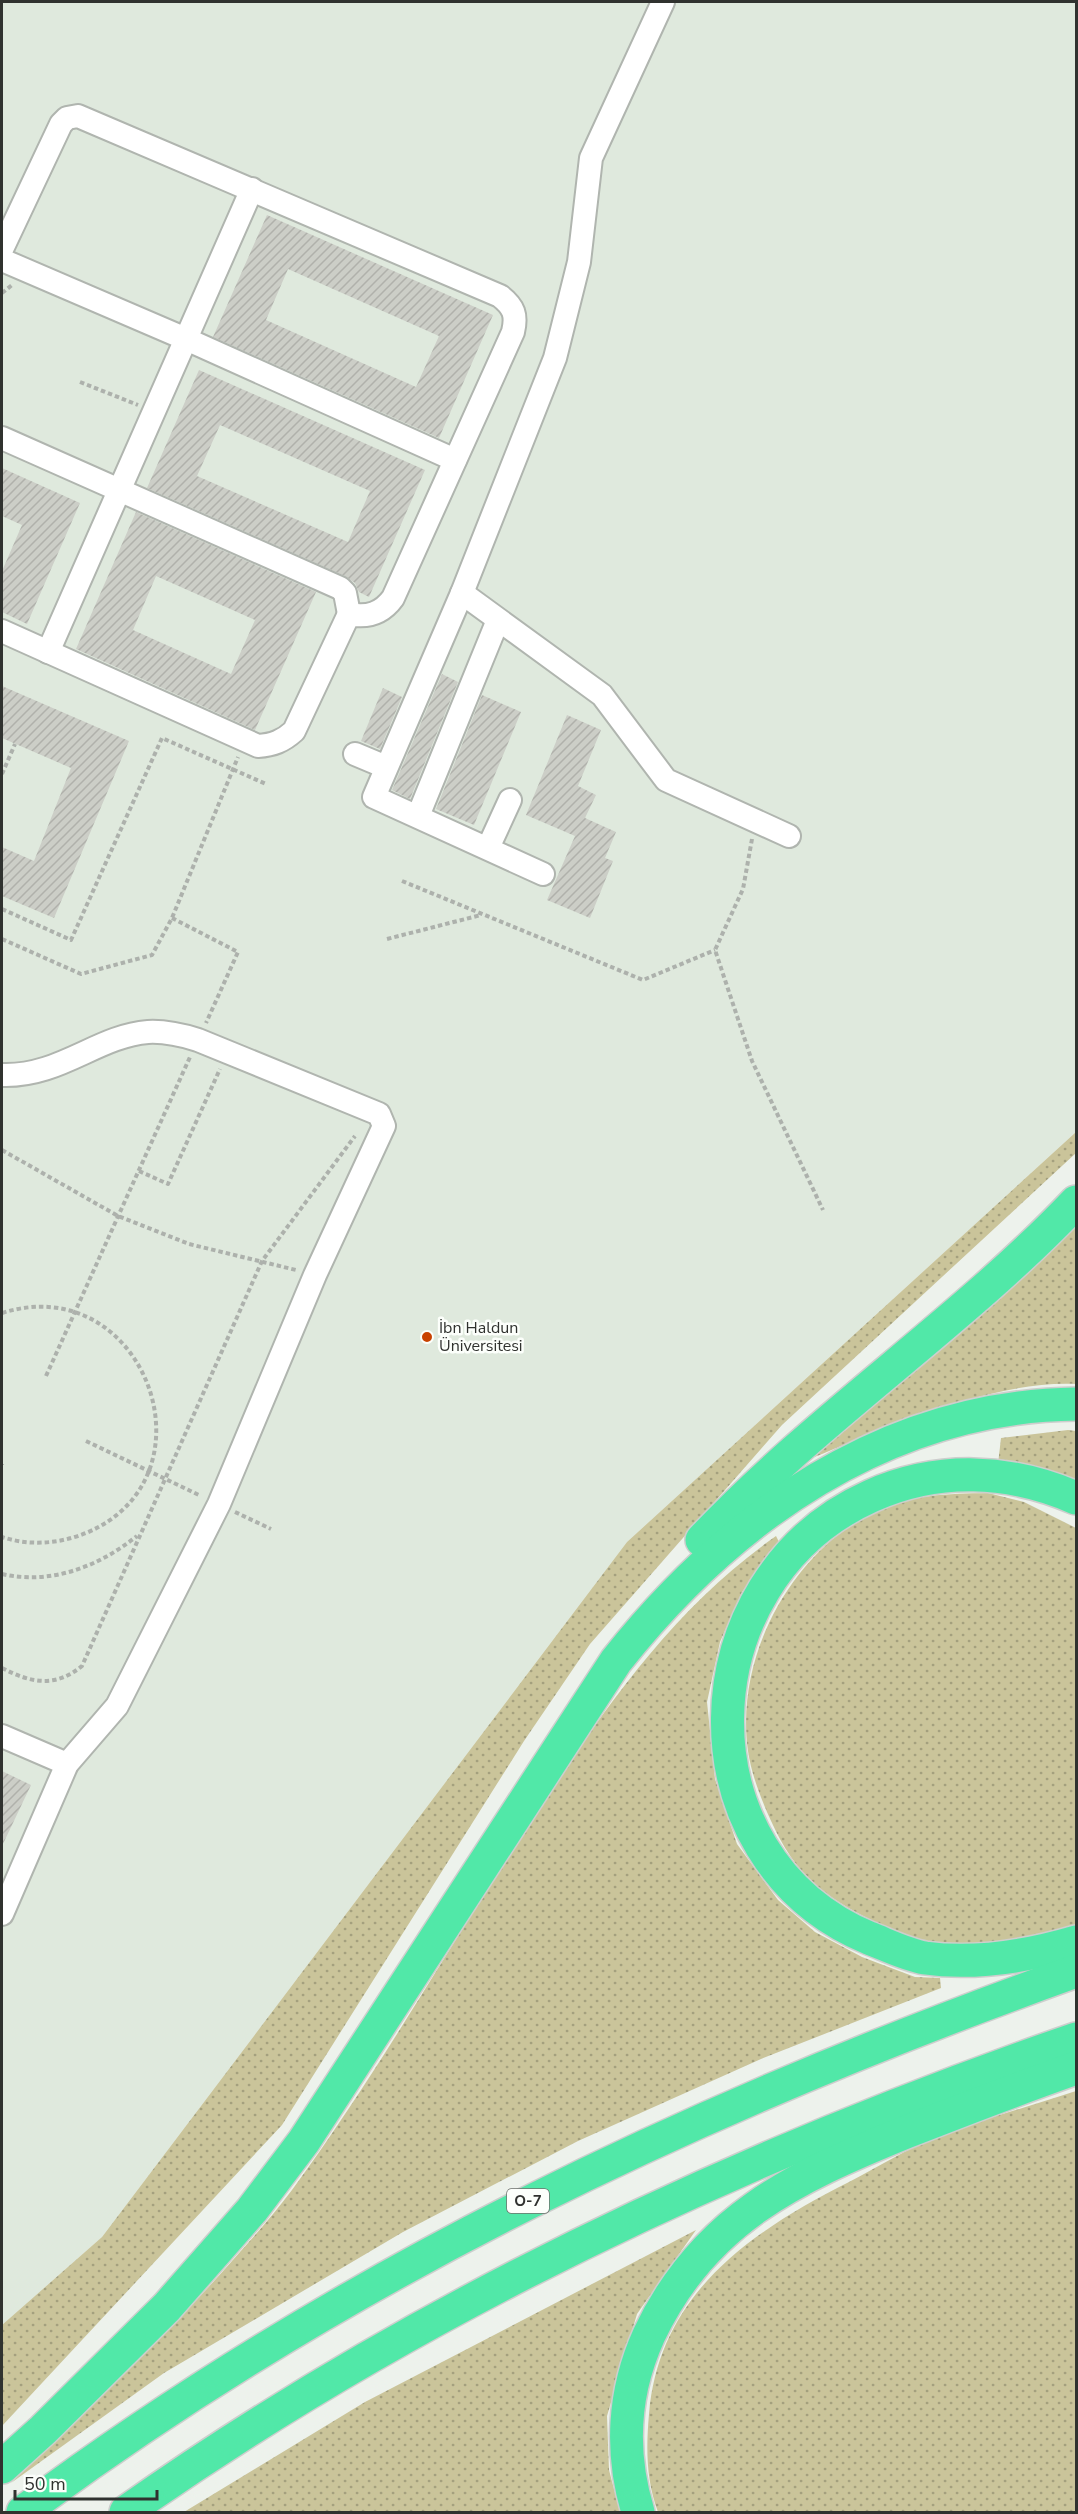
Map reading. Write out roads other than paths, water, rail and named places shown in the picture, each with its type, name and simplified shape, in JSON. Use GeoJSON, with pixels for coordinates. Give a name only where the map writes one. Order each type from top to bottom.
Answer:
{"type":"FeatureCollection","features":[{"type":"Feature","properties":{"kind":"highway"},"geometry":{"type":"LineString","coordinates":[[340,2088],[425,1933],[526,1764],[555,1718],[607,1646],[672,1571],[747,1493],[823,1425],[989,1285],[1077,1202]]}},
{"type":"Feature","properties":{"kind":"highway"},"geometry":{"type":"LineString","coordinates":[[2,2467],[132,2344],[252,2210],[340,2088],[616,1661],[651,1617],[705,1562],[754,1520],[786,1497],[860,1455],[917,1432],[965,1419],[1013,1408],[1077,1404]]}},
{"type":"Feature","properties":{"kind":"highway"},"geometry":{"type":"LineString","coordinates":[[1077,1498],[1034,1481],[1002,1475],[948,1475],[892,1486],[838,1513],[796,1549],[764,1588],[741,1633],[727,1698],[732,1769],[742,1805],[758,1839],[782,1875],[812,1906],[850,1930],[924,1958],[965,1960],[1005,1958],[1077,1942]]}},
{"type":"Feature","properties":{"kind":"highway","name":"O-7"},"geometry":{"type":"LineString","coordinates":[[23,2512],[142,2427],[245,2361],[412,2263],[557,2186],[775,2087],[940,2021],[1077,1971]]}},
{"type":"Feature","properties":{"kind":"highway"},"geometry":{"type":"LineString","coordinates":[[126,2512],[323,2385],[579,2246],[659,2207],[860,2118],[1077,2038]]}},
{"type":"Feature","properties":{"kind":"highway"},"geometry":{"type":"LineString","coordinates":[[638,2512],[627,2457],[626,2421],[631,2383],[643,2349],[661,2311],[688,2268],[715,2240],[744,2215],[785,2187],[845,2157],[1077,2068]]}},
{"type":"Feature","properties":{"kind":"lane"},"geometry":{"type":"LineString","coordinates":[[543,874],[374,797],[462,593],[555,358],[579,262],[591,158],[663,2]]}},
{"type":"Feature","properties":{"kind":"lane"},"geometry":{"type":"LineString","coordinates":[[2,249],[60,124],[72,116],[78,116],[500,296],[513,308],[516,314],[513,332],[393,598],[377,613],[350,614]]}},
{"type":"Feature","properties":{"kind":"lane"},"geometry":{"type":"LineString","coordinates":[[48,652],[252,189]]}},
{"type":"Feature","properties":{"kind":"lane"},"geometry":{"type":"LineString","coordinates":[[2,260],[186,339],[455,460]]}},
{"type":"Feature","properties":{"kind":"lane"},"geometry":{"type":"LineString","coordinates":[[2,438],[340,588],[345,593],[350,614],[294,731],[279,742],[258,746],[2,631]]}},
{"type":"Feature","properties":{"kind":"lane"},"geometry":{"type":"LineString","coordinates":[[462,593],[602,695],[664,778],[789,836]]}},
{"type":"Feature","properties":{"kind":"lane"},"geometry":{"type":"LineString","coordinates":[[418,816],[498,620]]}},
{"type":"Feature","properties":{"kind":"lane"},"geometry":{"type":"LineString","coordinates":[[355,754],[386,767]]}},
{"type":"Feature","properties":{"kind":"lane"},"geometry":{"type":"LineString","coordinates":[[488,848],[510,800]]}},
{"type":"Feature","properties":{"kind":"lane"},"geometry":{"type":"LineString","coordinates":[[2,1075],[46,1070],[70,1062],[117,1038],[147,1032],[170,1032],[228,1052],[382,1117],[384,1125],[315,1275],[219,1504],[117,1706],[67,1764],[2,1914]]}},
{"type":"Feature","properties":{"kind":"lane"},"geometry":{"type":"LineString","coordinates":[[2,1736],[67,1764]]}},
{"type":"Feature","properties":{"kind":"place","name":"İbn Haldun Üniversitesi"},"geometry":{"type":"Point","coordinates":[427,1337]}}]}
